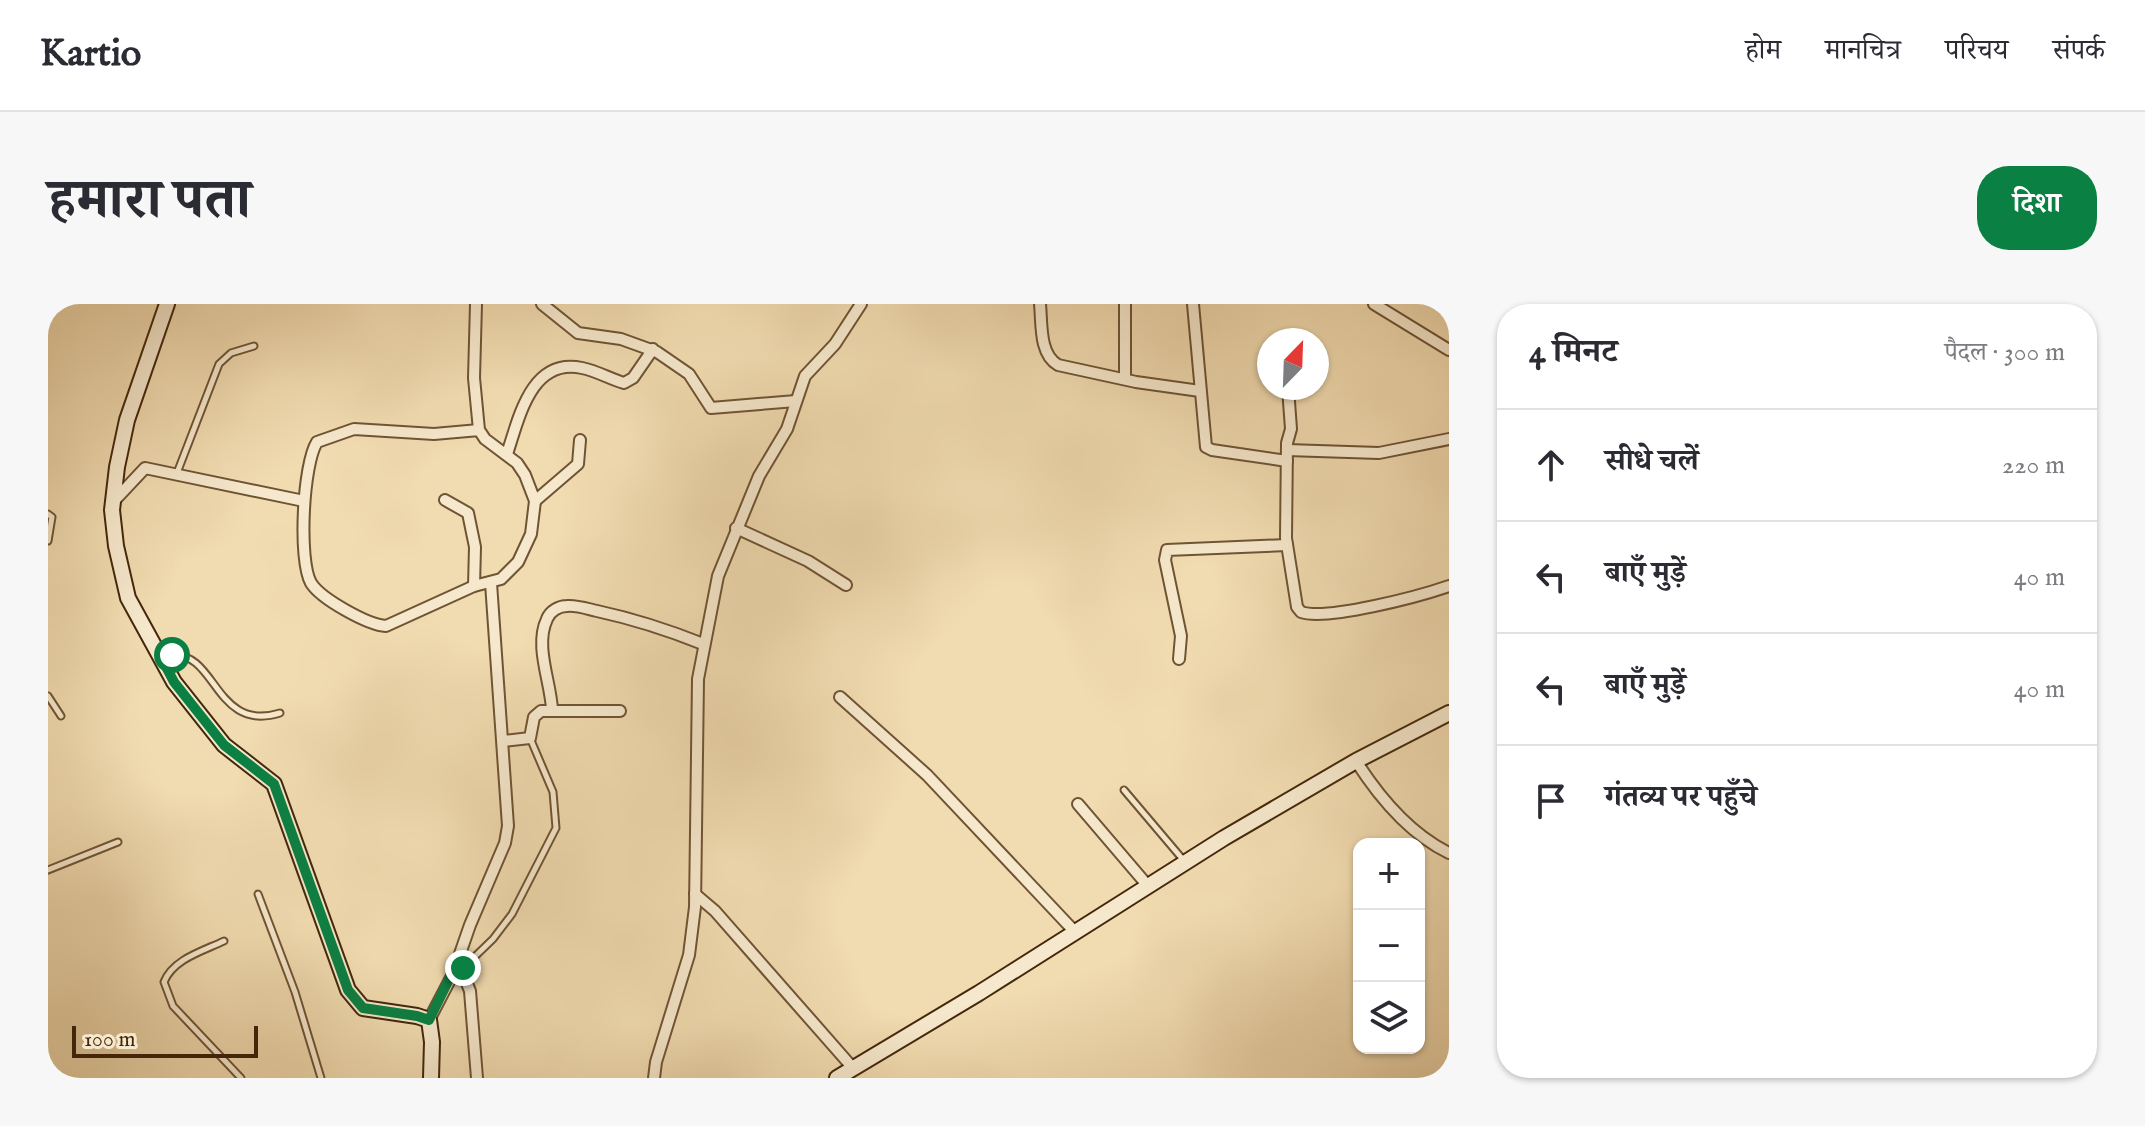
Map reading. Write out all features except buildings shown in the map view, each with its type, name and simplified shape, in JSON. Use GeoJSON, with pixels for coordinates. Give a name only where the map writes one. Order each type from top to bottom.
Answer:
{"type":"FeatureCollection","features":[{"type":"Feature","properties":{"kind":"main road"},"geometry":{"type":"LineString","coordinates":[[167,304],[127,420],[113,503],[116,546],[128,598],[174,682],[224,745],[274,784],[348,990],[357,1003],[363,1008],[429,1020],[431,1078]]}},
{"type":"Feature","properties":{"kind":"main road"},"geometry":{"type":"LineString","coordinates":[[837,1078],[979,993],[1186,862],[1356,761],[1449,713]]}},
{"type":"Feature","properties":{"kind":"street"},"geometry":{"type":"LineString","coordinates":[[476,304],[474,378],[479,430],[485,439],[507,454],[525,475],[535,501],[535,517],[526,550],[509,573],[491,583],[474,586],[386,626],[372,623],[315,589],[305,560],[304,501],[314,447],[323,438],[354,429],[434,434],[479,430]]}},
{"type":"Feature","properties":{"kind":"street"},"geometry":{"type":"LineString","coordinates":[[542,304],[578,333],[621,339],[653,349],[689,374],[715,410],[796,401]]}},
{"type":"Feature","properties":{"kind":"street"},"geometry":{"type":"LineString","coordinates":[[654,1078],[656,1062],[689,955],[695,894],[696,724],[703,644],[718,576],[759,476],[787,429],[805,376],[835,344],[861,304]]}},
{"type":"Feature","properties":{"kind":"street"},"geometry":{"type":"LineString","coordinates":[[1040,304],[1045,352],[1050,360],[1071,369],[1200,391]]}},
{"type":"Feature","properties":{"kind":"street"},"geometry":{"type":"LineString","coordinates":[[1125,304],[1125,379]]}},
{"type":"Feature","properties":{"kind":"street"},"geometry":{"type":"LineString","coordinates":[[1193,304],[1204,444],[1208,449],[1287,455],[1379,453],[1449,439]]}},
{"type":"Feature","properties":{"kind":"street"},"geometry":{"type":"LineString","coordinates":[[1374,304],[1449,350]]}},
{"type":"Feature","properties":{"kind":"street"},"geometry":{"type":"LineString","coordinates":[[507,454],[530,391],[550,372],[568,366],[628,382],[653,349]]}},
{"type":"Feature","properties":{"kind":"street"},"geometry":{"type":"LineString","coordinates":[[1289,400],[1291,429],[1287,455],[1287,545],[1297,607],[1301,612],[1310,615],[1414,598],[1449,586]]}},
{"type":"Feature","properties":{"kind":"street"},"geometry":{"type":"LineString","coordinates":[[535,501],[578,464],[580,440]]}},
{"type":"Feature","properties":{"kind":"street"},"geometry":{"type":"LineString","coordinates":[[113,503],[145,468],[304,501]]}},
{"type":"Feature","properties":{"kind":"street"},"geometry":{"type":"LineString","coordinates":[[445,500],[468,513],[475,547],[474,586]]}},
{"type":"Feature","properties":{"kind":"street"},"geometry":{"type":"LineString","coordinates":[[736,528],[808,561],[846,585]]}},
{"type":"Feature","properties":{"kind":"street"},"geometry":{"type":"LineString","coordinates":[[1179,659],[1181,636],[1165,560],[1167,550],[1287,545]]}},
{"type":"Feature","properties":{"kind":"street"},"geometry":{"type":"LineString","coordinates":[[429,1020],[460,964],[470,925],[505,843],[508,826],[491,583]]}},
{"type":"Feature","properties":{"kind":"street"},"geometry":{"type":"LineString","coordinates":[[552,710],[543,663],[545,625],[549,614],[563,606],[576,606],[645,623],[703,644]]}},
{"type":"Feature","properties":{"kind":"street"},"geometry":{"type":"LineString","coordinates":[[840,697],[927,775],[1075,932]]}},
{"type":"Feature","properties":{"kind":"street"},"geometry":{"type":"LineString","coordinates":[[503,741],[530,738],[536,713],[552,710],[620,711]]}},
{"type":"Feature","properties":{"kind":"street"},"geometry":{"type":"LineString","coordinates":[[1356,761],[1366,777],[1416,833],[1449,853]]}},
{"type":"Feature","properties":{"kind":"street"},"geometry":{"type":"LineString","coordinates":[[1078,804],[1148,886]]}},
{"type":"Feature","properties":{"kind":"street"},"geometry":{"type":"LineString","coordinates":[[695,894],[715,911],[852,1067]]}},
{"type":"Feature","properties":{"kind":"street"},"geometry":{"type":"LineString","coordinates":[[460,964],[470,991],[477,1078]]}},
{"type":"Feature","properties":{"kind":"lane"},"geometry":{"type":"LineString","coordinates":[[177,474],[219,364],[231,353],[254,346]]}},
{"type":"Feature","properties":{"kind":"lane"},"geometry":{"type":"LineString","coordinates":[[48,514],[53,523],[48,541]]}},
{"type":"Feature","properties":{"kind":"lane"},"geometry":{"type":"LineString","coordinates":[[163,661],[172,655],[188,658],[197,664],[236,710],[259,718],[280,713]]}},
{"type":"Feature","properties":{"kind":"lane"},"geometry":{"type":"LineString","coordinates":[[48,696],[61,716]]}},
{"type":"Feature","properties":{"kind":"lane"},"geometry":{"type":"LineString","coordinates":[[460,964],[493,939],[512,914],[556,828],[553,792],[530,738]]}},
{"type":"Feature","properties":{"kind":"lane"},"geometry":{"type":"LineString","coordinates":[[1124,790],[1186,862]]}},
{"type":"Feature","properties":{"kind":"lane"},"geometry":{"type":"LineString","coordinates":[[48,870],[118,842]]}},
{"type":"Feature","properties":{"kind":"lane"},"geometry":{"type":"LineString","coordinates":[[258,894],[295,992],[321,1078]]}},
{"type":"Feature","properties":{"kind":"lane"},"geometry":{"type":"LineString","coordinates":[[224,941],[181,962],[168,971],[164,982],[173,1006],[241,1078]]}},
{"type":"Feature","properties":{"kind":"route"},"geometry":{"type":"LineString","coordinates":[[172,655],[163,661],[174,682],[224,745],[274,784],[348,990],[357,1003],[363,1008],[429,1020],[458,961],[463,968]]}}]}
